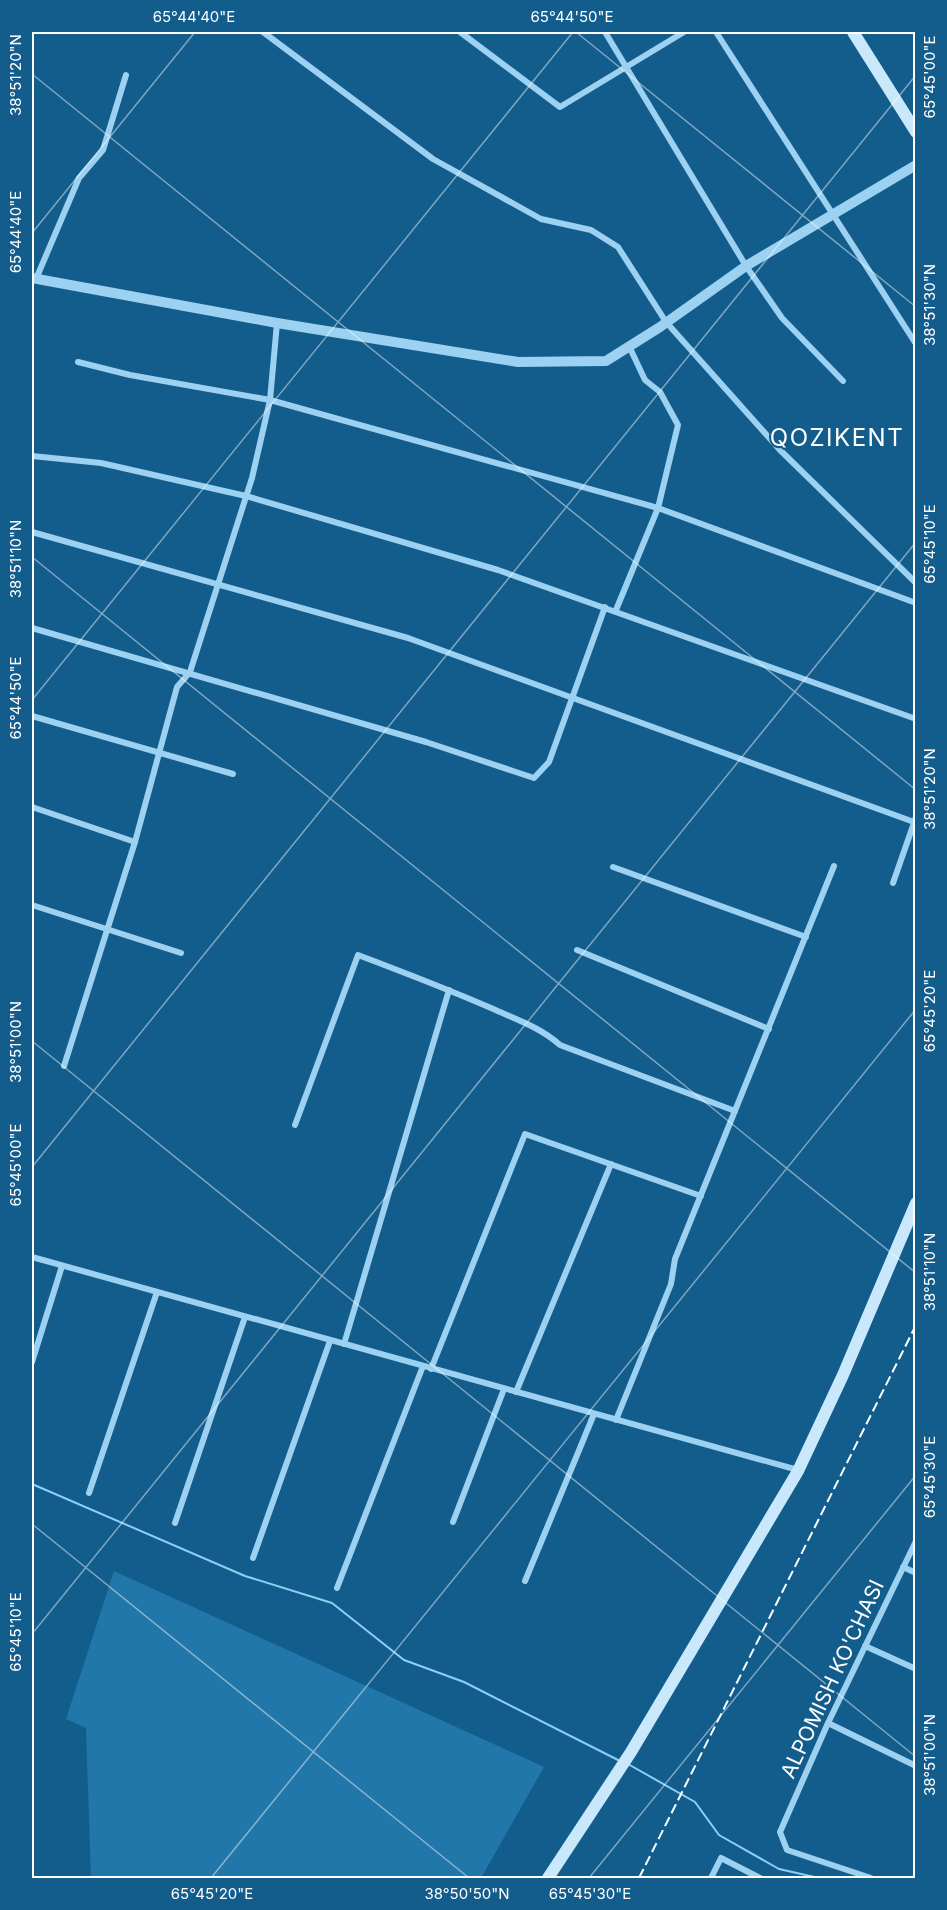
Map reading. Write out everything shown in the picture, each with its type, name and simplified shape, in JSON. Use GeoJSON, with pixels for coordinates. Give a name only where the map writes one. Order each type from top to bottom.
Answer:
{"type":"FeatureCollection","features":[{"type":"Feature","properties":{"kind":"main road"},"geometry":{"type":"LineString","coordinates":[[853,32],[915,132]]}},
{"type":"Feature","properties":{"kind":"main road"},"geometry":{"type":"LineString","coordinates":[[548,1878],[631,1752],[798,1471],[843,1375],[915,1203]]}},
{"type":"Feature","properties":{"kind":"street"},"geometry":{"type":"LineString","coordinates":[[263,32],[433,159],[541,219],[591,230],[618,247],[666,322],[780,450],[915,583]]}},
{"type":"Feature","properties":{"kind":"street"},"geometry":{"type":"LineString","coordinates":[[460,32],[560,107],[684,32]]}},
{"type":"Feature","properties":{"kind":"street"},"geometry":{"type":"LineString","coordinates":[[605,32],[746,266],[782,318],[843,381]]}},
{"type":"Feature","properties":{"kind":"street"},"geometry":{"type":"LineString","coordinates":[[716,32],[915,344]]}},
{"type":"Feature","properties":{"kind":"street"},"geometry":{"type":"LineString","coordinates":[[126,75],[103,150],[79,178],[34,279],[277,323],[518,362],[606,361],[746,266],[831,213],[915,165]]}},
{"type":"Feature","properties":{"kind":"street"},"geometry":{"type":"LineString","coordinates":[[64,1066],[135,842],[177,687],[190,672],[246,496],[270,400],[277,323]]}},
{"type":"Feature","properties":{"kind":"street"},"geometry":{"type":"LineString","coordinates":[[616,610],[658,508],[678,424],[660,392],[645,380],[629,346]]}},
{"type":"Feature","properties":{"kind":"street"},"geometry":{"type":"LineString","coordinates":[[78,362],[130,375],[270,400],[658,508],[915,603]]}},
{"type":"Feature","properties":{"kind":"street"},"geometry":{"type":"LineString","coordinates":[[32,456],[101,463],[246,496],[498,570],[616,610],[915,719]]}},
{"type":"Feature","properties":{"kind":"street"},"geometry":{"type":"LineString","coordinates":[[32,532],[408,638],[915,820],[893,883]]}},
{"type":"Feature","properties":{"kind":"street"},"geometry":{"type":"LineString","coordinates":[[32,628],[426,742],[534,778],[549,762],[605,607]]}},
{"type":"Feature","properties":{"kind":"street"},"geometry":{"type":"LineString","coordinates":[[32,716],[159,755],[233,774]]}},
{"type":"Feature","properties":{"kind":"street"},"geometry":{"type":"LineString","coordinates":[[32,807],[135,842]]}},
{"type":"Feature","properties":{"kind":"street"},"geometry":{"type":"LineString","coordinates":[[616,1420],[671,1284],[675,1260],[834,866]]}},
{"type":"Feature","properties":{"kind":"street"},"geometry":{"type":"LineString","coordinates":[[613,867],[806,937]]}},
{"type":"Feature","properties":{"kind":"street"},"geometry":{"type":"LineString","coordinates":[[32,905],[181,953]]}},
{"type":"Feature","properties":{"kind":"street"},"geometry":{"type":"LineString","coordinates":[[577,950],[769,1029]]}},
{"type":"Feature","properties":{"kind":"street"},"geometry":{"type":"LineString","coordinates":[[295,1125],[358,955],[449,990],[547,1033],[560,1045],[735,1111]]}},
{"type":"Feature","properties":{"kind":"street"},"geometry":{"type":"LineString","coordinates":[[344,1344],[449,990]]}},
{"type":"Feature","properties":{"kind":"street"},"geometry":{"type":"LineString","coordinates":[[431,1369],[525,1134],[701,1196]]}},
{"type":"Feature","properties":{"kind":"street"},"geometry":{"type":"LineString","coordinates":[[516,1392],[611,1164]]}},
{"type":"Feature","properties":{"kind":"street"},"geometry":{"type":"LineString","coordinates":[[32,1257],[798,1471]]}},
{"type":"Feature","properties":{"kind":"street"},"geometry":{"type":"LineString","coordinates":[[32,1362],[34,1347],[62,1266]]}},
{"type":"Feature","properties":{"kind":"street"},"geometry":{"type":"LineString","coordinates":[[89,1493],[156,1292]]}},
{"type":"Feature","properties":{"kind":"street"},"geometry":{"type":"LineString","coordinates":[[175,1523],[245,1317]]}},
{"type":"Feature","properties":{"kind":"street"},"geometry":{"type":"LineString","coordinates":[[253,1558],[330,1341]]}},
{"type":"Feature","properties":{"kind":"street"},"geometry":{"type":"LineString","coordinates":[[338,1588],[423,1366]]}},
{"type":"Feature","properties":{"kind":"street"},"geometry":{"type":"LineString","coordinates":[[453,1522],[504,1389]]}},
{"type":"Feature","properties":{"kind":"street"},"geometry":{"type":"LineString","coordinates":[[525,1581],[594,1414]]}},
{"type":"Feature","properties":{"kind":"street","name":"ALPOMISH KO'CHASI"},"geometry":{"type":"LineString","coordinates":[[871,1878],[787,1850],[780,1832],[828,1723],[915,1541]]}},
{"type":"Feature","properties":{"kind":"street"},"geometry":{"type":"LineString","coordinates":[[903,1567],[915,1573]]}},
{"type":"Feature","properties":{"kind":"street"},"geometry":{"type":"LineString","coordinates":[[865,1646],[915,1669]]}},
{"type":"Feature","properties":{"kind":"street"},"geometry":{"type":"LineString","coordinates":[[828,1723],[915,1766]]}},
{"type":"Feature","properties":{"kind":"street"},"geometry":{"type":"LineString","coordinates":[[711,1878],[721,1858],[760,1878]]}},
{"type":"Feature","properties":{"kind":"shaded area"},"geometry":{"type":"Polygon","coordinates":[[[114,1571],[544,1767],[481,1878],[91,1878],[86,1728],[66,1719],[114,1571]]]}},
{"type":"Feature","properties":{"kind":"waterway"},"geometry":{"type":"LineString","coordinates":[[32,1484],[245,1576],[332,1603],[404,1660],[464,1682],[620,1761]]}},
{"type":"Feature","properties":{"kind":"waterway"},"geometry":{"type":"LineString","coordinates":[[628,1764],[695,1802],[719,1835],[779,1869],[819,1878]]}},
{"type":"Feature","properties":{"kind":"railway"},"geometry":{"type":"LineString","coordinates":[[639,1878],[916,1325]]}},
{"type":"Feature","properties":{"kind":"district","name":"QOZIKENT"},"geometry":{"type":"Point","coordinates":[837,437]}}]}
